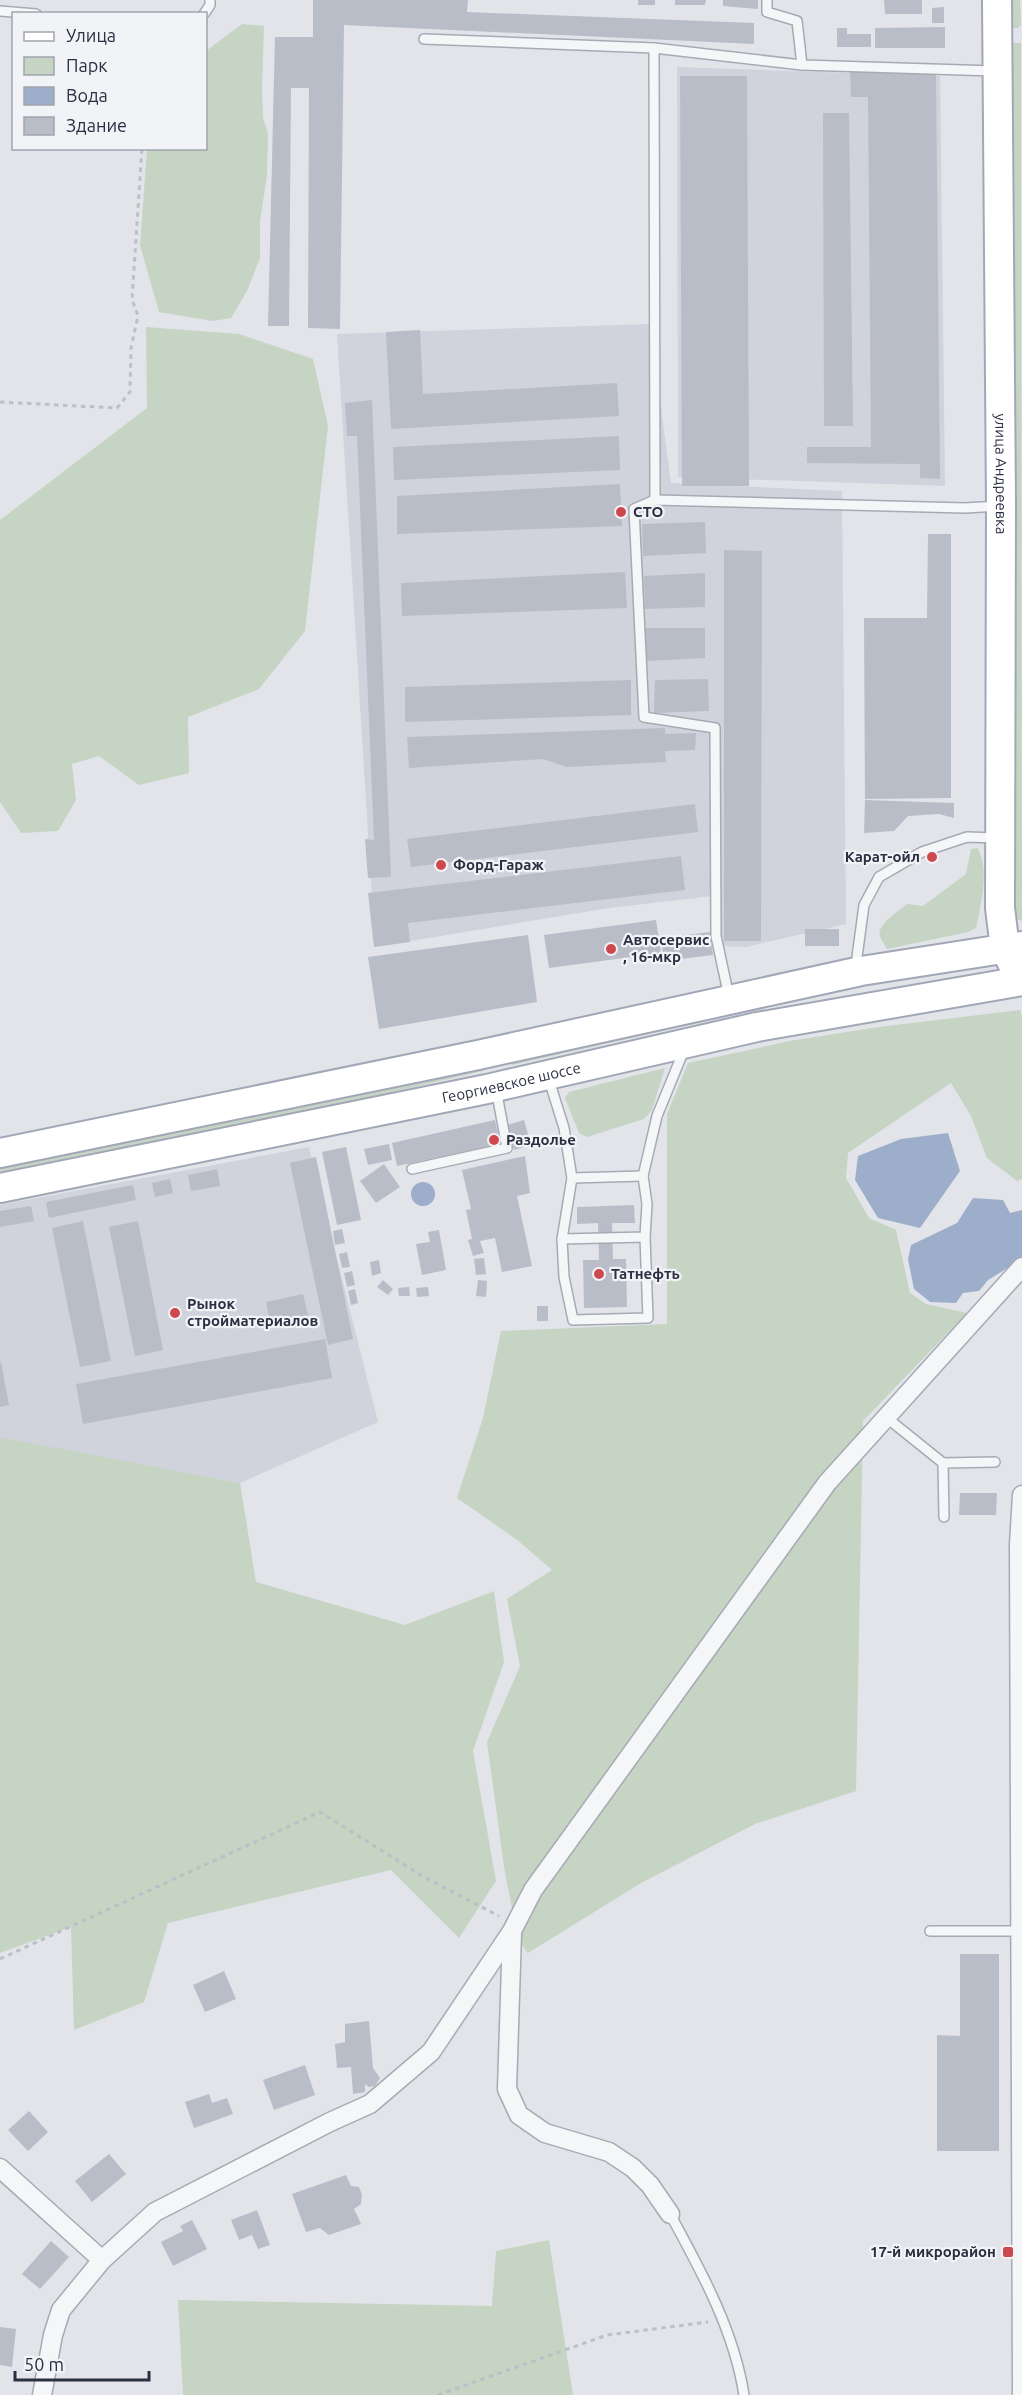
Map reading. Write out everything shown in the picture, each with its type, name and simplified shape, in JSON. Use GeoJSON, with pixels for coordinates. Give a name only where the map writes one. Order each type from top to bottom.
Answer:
{"type":"FeatureCollection","features":[{"type":"Feature","properties":{"kind":"main road","name":"улица Андреевка"},"geometry":{"type":"LineString","coordinates":[[997,0],[1010,32],[998,71],[1001,506],[1000,908],[1014,947]]}},
{"type":"Feature","properties":{"kind":"main road"},"geometry":{"type":"LineString","coordinates":[[0,1153],[478,1054],[861,970],[1014,947],[1013,964],[1022,976]]}},
{"type":"Feature","properties":{"kind":"main road","name":"Георгиевское шоссе"},"geometry":{"type":"LineString","coordinates":[[0,1188],[491,1088],[687,1042],[817,1016],[1022,981]]}},
{"type":"Feature","properties":{"kind":"street"},"geometry":{"type":"LineString","coordinates":[[478,1054],[491,1059],[496,1064],[498,1071],[491,1088]]}},
{"type":"Feature","properties":{"kind":"street"},"geometry":{"type":"LineString","coordinates":[[42,2395],[53,2335],[61,2310],[102,2260],[155,2212],[369,2104],[431,2052],[514,1928],[533,1890],[827,1483],[1022,1267]]}},
{"type":"Feature","properties":{"kind":"street"},"geometry":{"type":"LineString","coordinates":[[1022,1495],[1018,1545],[1022,2395]]}},
{"type":"Feature","properties":{"kind":"street"},"geometry":{"type":"LineString","coordinates":[[514,1928],[507,2089],[519,2115],[545,2133],[609,2152],[633,2168],[650,2185],[670,2214]]}},
{"type":"Feature","properties":{"kind":"street"},"geometry":{"type":"LineString","coordinates":[[0,2168],[102,2260]]}},
{"type":"Feature","properties":{"kind":"lane"},"geometry":{"type":"LineString","coordinates":[[767,0],[767,12],[797,21],[802,65]]}},
{"type":"Feature","properties":{"kind":"lane"},"geometry":{"type":"LineString","coordinates":[[424,39],[654,48],[802,65],[998,71]]}},
{"type":"Feature","properties":{"kind":"lane"},"geometry":{"type":"LineString","coordinates":[[654,48],[655,500]]}},
{"type":"Feature","properties":{"kind":"lane"},"geometry":{"type":"LineString","coordinates":[[729,998],[716,936],[715,728],[644,717],[634,509],[655,500],[953,507],[1001,506]]}},
{"type":"Feature","properties":{"kind":"lane"},"geometry":{"type":"LineString","coordinates":[[861,970],[857,957],[864,904],[879,877],[922,852],[967,837],[1001,838]]}},
{"type":"Feature","properties":{"kind":"lane"},"geometry":{"type":"LineString","coordinates":[[547,1074],[564,1128],[572,1178],[562,1239],[564,1277],[573,1320],[648,1318],[645,1237],[647,1204],[643,1176],[657,1116],[687,1042]]}},
{"type":"Feature","properties":{"kind":"lane"},"geometry":{"type":"LineString","coordinates":[[412,1169],[507,1148],[491,1088]]}},
{"type":"Feature","properties":{"kind":"lane"},"geometry":{"type":"LineString","coordinates":[[572,1178],[643,1176]]}},
{"type":"Feature","properties":{"kind":"lane"},"geometry":{"type":"LineString","coordinates":[[562,1239],[645,1237]]}},
{"type":"Feature","properties":{"kind":"lane"},"geometry":{"type":"LineString","coordinates":[[887,1418],[943,1462],[995,1462]]}},
{"type":"Feature","properties":{"kind":"lane"},"geometry":{"type":"LineString","coordinates":[[943,1462],[944,1517]]}},
{"type":"Feature","properties":{"kind":"lane"},"geometry":{"type":"LineString","coordinates":[[930,1931],[1020,1930]]}},
{"type":"Feature","properties":{"kind":"lane"},"geometry":{"type":"LineString","coordinates":[[670,2214],[703,2275],[722,2320],[741,2371],[744,2395]]}},
{"type":"Feature","properties":{"kind":"path"},"geometry":{"type":"LineString","coordinates":[[0,402],[117,408],[130,392],[131,348],[138,316],[132,299],[142,150]]}},
{"type":"Feature","properties":{"kind":"path"},"geometry":{"type":"LineString","coordinates":[[0,1959],[320,1812],[424,1877],[514,1928]]}},
{"type":"Feature","properties":{"kind":"path"},"geometry":{"type":"LineString","coordinates":[[438,2395],[607,2335],[722,2320]]}},
{"type":"Feature","properties":{"kind":"shaded area"},"geometry":{"type":"Polygon","coordinates":[[[677,67],[940,76],[945,486],[678,477],[677,67]]]}},
{"type":"Feature","properties":{"kind":"shaded area"},"geometry":{"type":"Polygon","coordinates":[[[650,324],[671,483],[842,491],[846,924],[746,947],[721,946],[713,896],[609,908],[375,947],[337,334],[650,324]]]}},
{"type":"Feature","properties":{"kind":"shaded area","name":"Рынок стройматериалов"},"geometry":{"type":"Polygon","coordinates":[[[309,1147],[378,1422],[240,1483],[0,1439],[0,1205],[309,1147]]]}},
{"type":"Feature","properties":{"kind":"green space"},"geometry":{"type":"Polygon","coordinates":[[[1010,0],[1020,0],[1021,25],[1018,28],[1012,28],[1010,24],[1010,0]]]}},
{"type":"Feature","properties":{"kind":"green space"},"geometry":{"type":"Polygon","coordinates":[[[242,24],[264,26],[263,118],[268,133],[267,175],[260,221],[260,258],[247,291],[231,318],[213,321],[159,312],[140,245],[147,150],[207,150],[207,50],[242,24]]]}},
{"type":"Feature","properties":{"kind":"green space"},"geometry":{"type":"Polygon","coordinates":[[[1010,43],[1021,43],[1022,921],[1016,919],[1015,916],[1010,43]]]}},
{"type":"Feature","properties":{"kind":"green space"},"geometry":{"type":"Polygon","coordinates":[[[146,327],[239,334],[313,359],[328,426],[305,631],[259,689],[188,717],[189,773],[139,785],[99,756],[72,764],[76,800],[58,831],[21,833],[0,802],[0,520],[147,408],[146,327]]]}},
{"type":"Feature","properties":{"kind":"green space"},"geometry":{"type":"Polygon","coordinates":[[[977,848],[981,856],[984,875],[976,928],[968,932],[887,949],[880,936],[885,923],[907,904],[923,906],[966,874],[971,849],[977,848]]]}},
{"type":"Feature","properties":{"kind":"green space"},"geometry":{"type":"Polygon","coordinates":[[[729,1007],[742,1013],[512,1065],[510,1057],[729,1007]]]}},
{"type":"Feature","properties":{"kind":"green space"},"geometry":{"type":"Polygon","coordinates":[[[1020,1010],[1022,1016],[1022,1179],[1017,1181],[987,1158],[971,1116],[951,1083],[848,1153],[846,1178],[869,1218],[896,1230],[910,1293],[926,1304],[967,1313],[863,1421],[856,1791],[755,1824],[641,1883],[528,1953],[518,1940],[504,1867],[487,1742],[520,1666],[507,1599],[552,1570],[516,1539],[457,1498],[483,1418],[501,1331],[667,1324],[667,1114],[688,1063],[795,1040],[1020,1010]]]}},
{"type":"Feature","properties":{"kind":"green space"},"geometry":{"type":"Polygon","coordinates":[[[481,1063],[483,1071],[358,1100],[0,1172],[0,1164],[481,1063]]]}},
{"type":"Feature","properties":{"kind":"green space"},"geometry":{"type":"Polygon","coordinates":[[[665,1068],[652,1110],[644,1119],[587,1137],[579,1133],[565,1098],[569,1092],[665,1068]]]}},
{"type":"Feature","properties":{"kind":"green space"},"geometry":{"type":"Polygon","coordinates":[[[0,1439],[240,1483],[256,1582],[405,1625],[494,1591],[504,1662],[473,1751],[496,1881],[459,1938],[391,1870],[168,1923],[144,2002],[74,2030],[71,1927],[0,1953],[0,1439]]]}},
{"type":"Feature","properties":{"kind":"green space"},"geometry":{"type":"Polygon","coordinates":[[[549,2240],[573,2395],[183,2395],[178,2300],[492,2306],[496,2251],[549,2240]]]}},
{"type":"Feature","properties":{"kind":"water"},"geometry":{"type":"Polygon","coordinates":[[[948,1133],[960,1171],[920,1228],[878,1218],[855,1180],[858,1156],[901,1139],[948,1133]]]}},
{"type":"Feature","properties":{"kind":"water"},"geometry":{"type":"Polygon","coordinates":[[[423,1182],[431,1186],[435,1194],[431,1202],[423,1206],[415,1202],[411,1194],[415,1186],[423,1182]]]}},
{"type":"Feature","properties":{"kind":"water"},"geometry":{"type":"Polygon","coordinates":[[[973,1198],[1003,1200],[1010,1213],[1022,1210],[1022,1257],[988,1280],[979,1291],[963,1293],[956,1303],[930,1302],[914,1289],[908,1259],[911,1245],[957,1223],[973,1198]]]}},
{"type":"Feature","properties":{"kind":"building"},"geometry":{"type":"Polygon","coordinates":[[[313,0],[468,0],[467,12],[754,23],[754,44],[344,25],[340,329],[308,328],[309,88],[291,88],[289,326],[268,326],[275,37],[313,37],[313,0]]]}},
{"type":"Feature","properties":{"kind":"building"},"geometry":{"type":"Polygon","coordinates":[[[638,0],[655,0],[655,5],[638,5],[638,0]]]}},
{"type":"Feature","properties":{"kind":"building"},"geometry":{"type":"Polygon","coordinates":[[[675,0],[706,0],[705,5],[675,5],[675,0]]]}},
{"type":"Feature","properties":{"kind":"building"},"geometry":{"type":"Polygon","coordinates":[[[723,0],[758,0],[758,9],[723,6],[723,0]]]}},
{"type":"Feature","properties":{"kind":"building"},"geometry":{"type":"Polygon","coordinates":[[[884,0],[922,0],[922,14],[885,14],[884,0]]]}},
{"type":"Feature","properties":{"kind":"building"},"geometry":{"type":"Polygon","coordinates":[[[944,7],[944,23],[932,23],[932,8],[944,7]]]}},
{"type":"Feature","properties":{"kind":"building"},"geometry":{"type":"Polygon","coordinates":[[[945,27],[945,48],[875,48],[875,28],[945,27]]]}},
{"type":"Feature","properties":{"kind":"building"},"geometry":{"type":"Polygon","coordinates":[[[837,28],[847,28],[847,34],[871,34],[871,47],[837,47],[837,28]]]}},
{"type":"Feature","properties":{"kind":"building"},"geometry":{"type":"Polygon","coordinates":[[[850,71],[936,73],[940,479],[920,478],[920,464],[807,463],[807,447],[871,447],[868,97],[851,97],[850,71]]]}},
{"type":"Feature","properties":{"kind":"building"},"geometry":{"type":"Polygon","coordinates":[[[680,76],[747,76],[749,486],[682,486],[680,76]]]}},
{"type":"Feature","properties":{"kind":"building"},"geometry":{"type":"Polygon","coordinates":[[[823,113],[849,113],[853,426],[824,426],[823,113]]]}},
{"type":"Feature","properties":{"kind":"building"},"geometry":{"type":"Polygon","coordinates":[[[420,330],[423,394],[617,383],[619,416],[391,429],[386,332],[420,330]]]}},
{"type":"Feature","properties":{"kind":"building"},"geometry":{"type":"Polygon","coordinates":[[[372,400],[391,877],[368,878],[365,839],[374,840],[357,436],[347,436],[345,403],[372,400]]]}},
{"type":"Feature","properties":{"kind":"building"},"geometry":{"type":"Polygon","coordinates":[[[619,436],[620,470],[394,480],[393,447],[619,436]]]}},
{"type":"Feature","properties":{"kind":"building"},"geometry":{"type":"Polygon","coordinates":[[[620,484],[622,526],[397,534],[397,496],[620,484]]]}},
{"type":"Feature","properties":{"kind":"building"},"geometry":{"type":"Polygon","coordinates":[[[705,522],[706,553],[643,556],[642,524],[705,522]]]}},
{"type":"Feature","properties":{"kind":"building"},"geometry":{"type":"Polygon","coordinates":[[[928,534],[951,534],[951,798],[865,799],[864,618],[927,618],[928,534]]]}},
{"type":"Feature","properties":{"kind":"building"},"geometry":{"type":"Polygon","coordinates":[[[724,550],[762,551],[761,941],[724,941],[724,550]]]}},
{"type":"Feature","properties":{"kind":"building"},"geometry":{"type":"Polygon","coordinates":[[[625,572],[627,608],[402,616],[401,583],[625,572]]]}},
{"type":"Feature","properties":{"kind":"building"},"geometry":{"type":"Polygon","coordinates":[[[705,573],[705,607],[645,609],[644,576],[705,573]]]}},
{"type":"Feature","properties":{"kind":"building"},"geometry":{"type":"Polygon","coordinates":[[[645,628],[705,628],[705,658],[646,661],[645,628]]]}},
{"type":"Feature","properties":{"kind":"building"},"geometry":{"type":"Polygon","coordinates":[[[708,679],[709,711],[654,713],[655,680],[708,679]]]}},
{"type":"Feature","properties":{"kind":"building"},"geometry":{"type":"Polygon","coordinates":[[[631,680],[631,715],[405,722],[405,687],[631,680]]]}},
{"type":"Feature","properties":{"kind":"building"},"geometry":{"type":"Polygon","coordinates":[[[665,728],[665,734],[696,733],[695,750],[665,751],[666,762],[567,767],[543,759],[409,768],[407,737],[665,728]]]}},
{"type":"Feature","properties":{"kind":"building"},"geometry":{"type":"Polygon","coordinates":[[[865,800],[954,803],[954,818],[939,814],[908,816],[894,831],[864,833],[865,800]]]}},
{"type":"Feature","properties":{"kind":"building"},"geometry":{"type":"Polygon","coordinates":[[[695,804],[698,832],[411,867],[407,839],[695,804]]]}},
{"type":"Feature","properties":{"kind":"building"},"geometry":{"type":"Polygon","coordinates":[[[681,856],[685,890],[408,923],[410,942],[374,947],[368,893],[681,856]]]}},
{"type":"Feature","properties":{"kind":"building"},"geometry":{"type":"Polygon","coordinates":[[[656,920],[661,953],[549,968],[544,935],[656,920]]]}},
{"type":"Feature","properties":{"kind":"building"},"geometry":{"type":"Polygon","coordinates":[[[805,929],[839,929],[839,946],[805,946],[805,929]]]}},
{"type":"Feature","properties":{"kind":"building"},"geometry":{"type":"Polygon","coordinates":[[[710,932],[713,955],[664,961],[661,938],[710,932]]]}},
{"type":"Feature","properties":{"kind":"building"},"geometry":{"type":"Polygon","coordinates":[[[528,935],[537,1002],[379,1029],[368,957],[528,935]]]}},
{"type":"Feature","properties":{"kind":"building"},"geometry":{"type":"Polygon","coordinates":[[[495,1120],[500,1144],[397,1166],[392,1143],[495,1120]]]}},
{"type":"Feature","properties":{"kind":"building"},"geometry":{"type":"Polygon","coordinates":[[[524,1120],[531,1145],[514,1150],[507,1125],[524,1120]]]}},
{"type":"Feature","properties":{"kind":"building"},"geometry":{"type":"Polygon","coordinates":[[[389,1144],[392,1160],[368,1165],[364,1149],[389,1144]]]}},
{"type":"Feature","properties":{"kind":"building"},"geometry":{"type":"Polygon","coordinates":[[[346,1147],[361,1220],[337,1225],[322,1152],[346,1147]]]}},
{"type":"Feature","properties":{"kind":"building"},"geometry":{"type":"Polygon","coordinates":[[[525,1156],[530,1193],[517,1196],[532,1266],[502,1272],[495,1238],[480,1241],[484,1253],[473,1256],[468,1240],[472,1239],[466,1210],[471,1209],[462,1170],[525,1156]]]}},
{"type":"Feature","properties":{"kind":"building"},"geometry":{"type":"Polygon","coordinates":[[[316,1157],[353,1339],[328,1345],[290,1163],[316,1157]]]}},
{"type":"Feature","properties":{"kind":"building"},"geometry":{"type":"Polygon","coordinates":[[[384,1164],[400,1187],[376,1203],[360,1181],[384,1164]]]}},
{"type":"Feature","properties":{"kind":"building"},"geometry":{"type":"Polygon","coordinates":[[[217,1169],[220,1186],[191,1191],[188,1175],[217,1169]]]}},
{"type":"Feature","properties":{"kind":"building"},"geometry":{"type":"Polygon","coordinates":[[[170,1179],[173,1193],[155,1197],[152,1183],[170,1179]]]}},
{"type":"Feature","properties":{"kind":"building"},"geometry":{"type":"Polygon","coordinates":[[[133,1185],[136,1200],[49,1218],[46,1202],[133,1185]]]}},
{"type":"Feature","properties":{"kind":"building"},"geometry":{"type":"Polygon","coordinates":[[[634,1205],[635,1223],[612,1223],[613,1259],[626,1259],[627,1307],[584,1308],[583,1260],[599,1260],[598,1223],[577,1224],[577,1207],[634,1205]]]}},
{"type":"Feature","properties":{"kind":"building"},"geometry":{"type":"Polygon","coordinates":[[[31,1206],[34,1221],[0,1227],[0,1211],[31,1206]]]}},
{"type":"Feature","properties":{"kind":"building"},"geometry":{"type":"Polygon","coordinates":[[[83,1221],[111,1361],[80,1367],[52,1228],[83,1221]]]}},
{"type":"Feature","properties":{"kind":"building"},"geometry":{"type":"Polygon","coordinates":[[[138,1221],[163,1350],[135,1356],[109,1227],[138,1221]]]}},
{"type":"Feature","properties":{"kind":"building"},"geometry":{"type":"Polygon","coordinates":[[[342,1229],[345,1243],[335,1245],[333,1231],[342,1229]]]}},
{"type":"Feature","properties":{"kind":"building"},"geometry":{"type":"Polygon","coordinates":[[[439,1230],[446,1270],[422,1275],[416,1244],[430,1242],[428,1232],[439,1230]]]}},
{"type":"Feature","properties":{"kind":"building"},"geometry":{"type":"Polygon","coordinates":[[[347,1252],[350,1267],[342,1268],[339,1254],[347,1252]]]}},
{"type":"Feature","properties":{"kind":"building"},"geometry":{"type":"Polygon","coordinates":[[[484,1258],[486,1274],[476,1275],[474,1259],[484,1258]]]}},
{"type":"Feature","properties":{"kind":"building"},"geometry":{"type":"Polygon","coordinates":[[[379,1260],[381,1273],[372,1276],[370,1262],[379,1260]]]}},
{"type":"Feature","properties":{"kind":"building"},"geometry":{"type":"Polygon","coordinates":[[[352,1271],[355,1285],[347,1287],[344,1273],[352,1271]]]}},
{"type":"Feature","properties":{"kind":"building"},"geometry":{"type":"Polygon","coordinates":[[[383,1280],[393,1289],[388,1295],[377,1287],[383,1280]]]}},
{"type":"Feature","properties":{"kind":"building"},"geometry":{"type":"Polygon","coordinates":[[[478,1280],[487,1281],[486,1297],[476,1296],[478,1280]]]}},
{"type":"Feature","properties":{"kind":"building"},"geometry":{"type":"Polygon","coordinates":[[[409,1287],[410,1296],[399,1296],[398,1288],[409,1287]]]}},
{"type":"Feature","properties":{"kind":"building"},"geometry":{"type":"Polygon","coordinates":[[[428,1287],[429,1296],[417,1297],[416,1288],[428,1287]]]}},
{"type":"Feature","properties":{"kind":"building"},"geometry":{"type":"Polygon","coordinates":[[[355,1289],[358,1303],[351,1305],[348,1291],[355,1289]]]}},
{"type":"Feature","properties":{"kind":"building"},"geometry":{"type":"Polygon","coordinates":[[[303,1294],[308,1315],[270,1323],[266,1302],[303,1294]]]}},
{"type":"Feature","properties":{"kind":"building"},"geometry":{"type":"Polygon","coordinates":[[[537,1306],[548,1306],[548,1321],[537,1321],[537,1306]]]}},
{"type":"Feature","properties":{"kind":"building"},"geometry":{"type":"Polygon","coordinates":[[[325,1339],[332,1378],[83,1424],[76,1384],[325,1339]]]}},
{"type":"Feature","properties":{"kind":"building"},"geometry":{"type":"Polygon","coordinates":[[[0,1363],[9,1405],[0,1407],[0,1363]]]}},
{"type":"Feature","properties":{"kind":"building"},"geometry":{"type":"Polygon","coordinates":[[[960,1493],[997,1493],[996,1515],[959,1515],[960,1493]]]}},
{"type":"Feature","properties":{"kind":"building"},"geometry":{"type":"Polygon","coordinates":[[[960,1954],[999,1954],[999,2151],[937,2151],[937,2035],[960,2036],[960,1954]]]}},
{"type":"Feature","properties":{"kind":"building"},"geometry":{"type":"Polygon","coordinates":[[[224,1971],[236,1999],[205,2012],[193,1985],[224,1971]]]}},
{"type":"Feature","properties":{"kind":"building"},"geometry":{"type":"Polygon","coordinates":[[[369,2021],[373,2068],[380,2078],[375,2086],[369,2087],[365,2084],[365,2092],[353,2094],[351,2067],[337,2068],[335,2044],[345,2042],[345,2024],[369,2021]]]}},
{"type":"Feature","properties":{"kind":"building"},"geometry":{"type":"Polygon","coordinates":[[[305,2065],[315,2095],[274,2110],[263,2080],[305,2065]]]}},
{"type":"Feature","properties":{"kind":"building"},"geometry":{"type":"Polygon","coordinates":[[[209,2094],[212,2103],[227,2098],[233,2114],[194,2128],[185,2102],[209,2094]]]}},
{"type":"Feature","properties":{"kind":"building"},"geometry":{"type":"Polygon","coordinates":[[[29,2111],[48,2132],[28,2151],[8,2130],[29,2111]]]}},
{"type":"Feature","properties":{"kind":"building"},"geometry":{"type":"Polygon","coordinates":[[[109,2154],[126,2174],[92,2202],[75,2181],[109,2154]]]}},
{"type":"Feature","properties":{"kind":"building"},"geometry":{"type":"Polygon","coordinates":[[[346,2175],[351,2186],[359,2187],[362,2195],[361,2204],[354,2209],[361,2224],[329,2235],[320,2228],[306,2232],[292,2194],[346,2175]]]}},
{"type":"Feature","properties":{"kind":"building"},"geometry":{"type":"Polygon","coordinates":[[[257,2210],[270,2245],[258,2249],[252,2235],[239,2240],[231,2220],[257,2210]]]}},
{"type":"Feature","properties":{"kind":"building"},"geometry":{"type":"Polygon","coordinates":[[[192,2220],[207,2249],[173,2266],[161,2242],[183,2231],[180,2226],[192,2220]]]}},
{"type":"Feature","properties":{"kind":"building"},"geometry":{"type":"Polygon","coordinates":[[[51,2241],[69,2257],[40,2289],[22,2274],[51,2241]]]}},
{"type":"Feature","properties":{"kind":"building"},"geometry":{"type":"Polygon","coordinates":[[[0,2327],[16,2329],[12,2367],[0,2365],[0,2327]]]}},
{"type":"Feature","properties":{"kind":"place","name":"СТО"},"geometry":{"type":"Point","coordinates":[621,512]}},
{"type":"Feature","properties":{"kind":"place","name":"Карат-ойл"},"geometry":{"type":"Point","coordinates":[932,857]}},
{"type":"Feature","properties":{"kind":"place","name":"Форд-Гараж"},"geometry":{"type":"Point","coordinates":[441,865]}},
{"type":"Feature","properties":{"kind":"place","name":"Автосервис , 16-мкр"},"geometry":{"type":"Point","coordinates":[611,949]}},
{"type":"Feature","properties":{"kind":"place","name":"Раздолье"},"geometry":{"type":"Point","coordinates":[494,1140]}},
{"type":"Feature","properties":{"kind":"place","name":"Татнефть"},"geometry":{"type":"Point","coordinates":[599,1274]}},
{"type":"Feature","properties":{"kind":"place","name":"Рынок стройматериалов"},"geometry":{"type":"Point","coordinates":[175,1313]}},
{"type":"Feature","properties":{"kind":"place","name":"17-й микрорайон"},"geometry":{"type":"Point","coordinates":[1008,2252]}}]}
